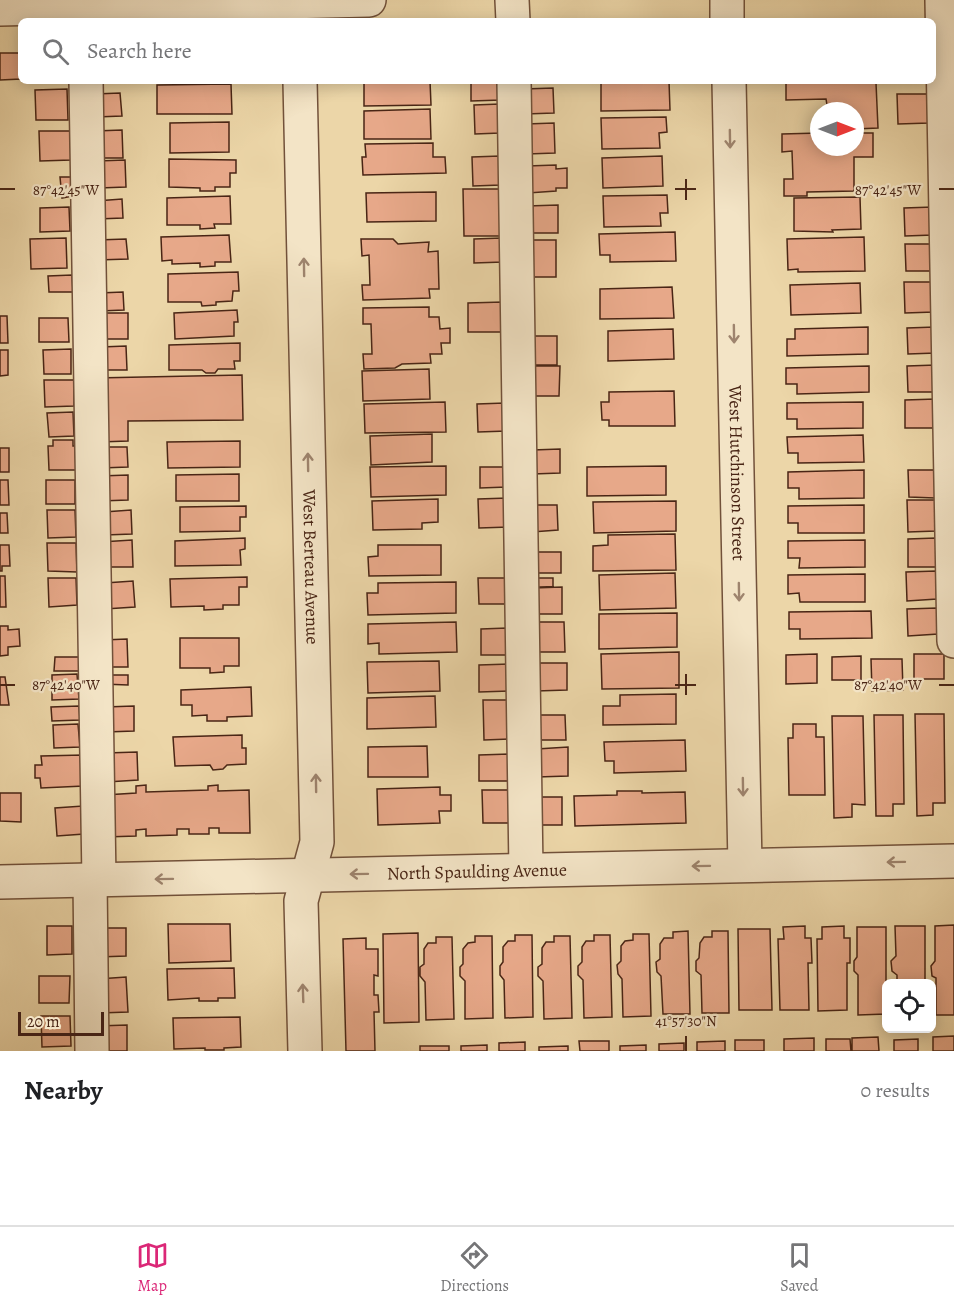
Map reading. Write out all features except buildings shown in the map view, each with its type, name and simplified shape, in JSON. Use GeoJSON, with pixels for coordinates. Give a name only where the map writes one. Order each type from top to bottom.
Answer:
{"type":"FeatureCollection","features":[{"type":"Feature","properties":{"kind":"street"},"geometry":{"type":"LineString","coordinates":[[0,9],[84,14],[293,8],[369,0]]}},
{"type":"Feature","properties":{"kind":"street"},"geometry":{"type":"LineString","coordinates":[[512,0],[513,18]]}},
{"type":"Feature","properties":{"kind":"street"},"geometry":{"type":"LineString","coordinates":[[727,0],[728,18]]}},
{"type":"Feature","properties":{"kind":"street"},"geometry":{"type":"LineString","coordinates":[[942,0],[950,152],[954,641]]}},
{"type":"Feature","properties":{"kind":"street"},"geometry":{"type":"LineString","coordinates":[[86,84],[94,880],[92,1051]]}},
{"type":"Feature","properties":{"kind":"street","name":"West Berteau Avenue"},"geometry":{"type":"LineString","coordinates":[[300,84],[317,842],[301,902],[305,1051]]}},
{"type":"Feature","properties":{"kind":"street"},"geometry":{"type":"LineString","coordinates":[[514,84],[526,870]]}},
{"type":"Feature","properties":{"kind":"street","name":"West Hutchinson Street"},"geometry":{"type":"LineString","coordinates":[[729,84],[745,865]]}},
{"type":"Feature","properties":{"kind":"street","name":"North Spaulding Avenue"},"geometry":{"type":"LineString","coordinates":[[0,882],[954,861]]}}]}
